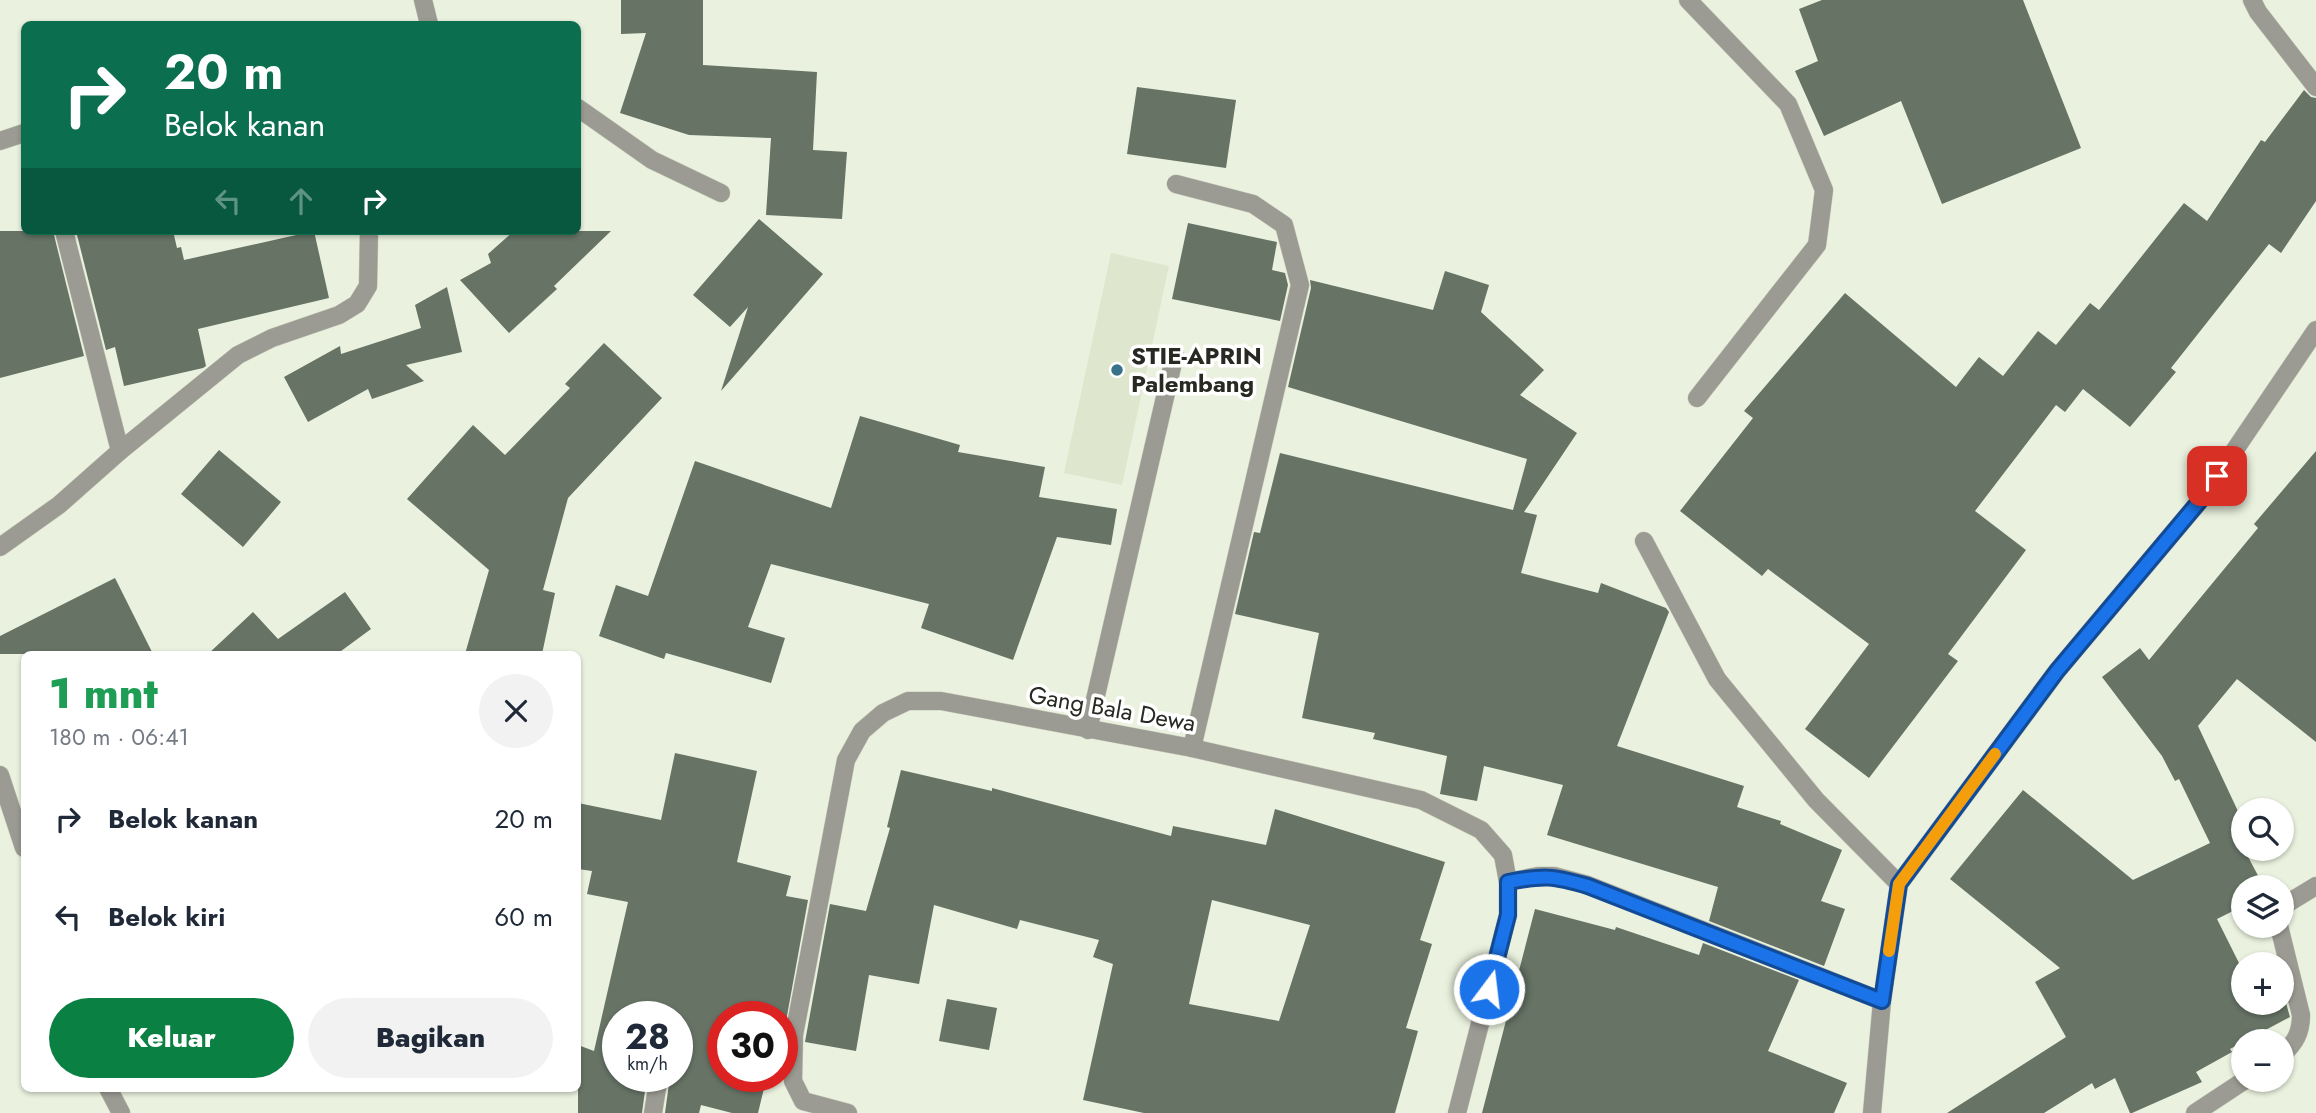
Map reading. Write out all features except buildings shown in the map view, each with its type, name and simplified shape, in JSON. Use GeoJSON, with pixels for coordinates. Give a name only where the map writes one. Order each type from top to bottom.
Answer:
{"type":"FeatureCollection","features":[{"type":"Feature","properties":{"kind":"street"},"geometry":{"type":"LineString","coordinates":[[423,0],[428,21]]}},
{"type":"Feature","properties":{"kind":"street"},"geometry":{"type":"LineString","coordinates":[[1688,0],[1788,104],[1824,190],[1817,244],[1697,398]]}},
{"type":"Feature","properties":{"kind":"street"},"geometry":{"type":"LineString","coordinates":[[2252,0],[2258,12],[2316,87]]}},
{"type":"Feature","properties":{"kind":"street"},"geometry":{"type":"LineString","coordinates":[[581,110],[652,160],[721,193]]}},
{"type":"Feature","properties":{"kind":"street"},"geometry":{"type":"LineString","coordinates":[[0,141],[21,134]]}},
{"type":"Feature","properties":{"kind":"street"},"geometry":{"type":"LineString","coordinates":[[1175,184],[1253,204],[1284,225],[1300,285],[1192,748]]}},
{"type":"Feature","properties":{"kind":"street"},"geometry":{"type":"LineString","coordinates":[[65,235],[120,451]]}},
{"type":"Feature","properties":{"kind":"street"},"geometry":{"type":"LineString","coordinates":[[0,547],[59,505],[120,451],[238,355],[272,338],[339,315],[357,303],[368,286],[369,235]]}},
{"type":"Feature","properties":{"kind":"street"},"geometry":{"type":"LineString","coordinates":[[1872,1113],[1882,1001],[1899,884],[2057,671],[2203,497],[2316,330]]}},
{"type":"Feature","properties":{"kind":"street"},"geometry":{"type":"LineString","coordinates":[[1088,730],[1175,354]]}},
{"type":"Feature","properties":{"kind":"street"},"geometry":{"type":"LineString","coordinates":[[1644,541],[1717,679],[1816,800],[1899,884]]}},
{"type":"Feature","properties":{"kind":"street","name":"Gang Bala Dewa"},"geometry":{"type":"LineString","coordinates":[[848,1113],[802,1107],[793,1080],[794,1035],[846,760],[862,731],[883,713],[908,701],[941,701],[1192,748],[1421,800],[1482,830],[1503,855],[1508,882],[1508,915],[1457,1113]]}},
{"type":"Feature","properties":{"kind":"street"},"geometry":{"type":"LineString","coordinates":[[0,775],[21,839]]}},
{"type":"Feature","properties":{"kind":"street"},"geometry":{"type":"LineString","coordinates":[[1508,882],[1538,876],[1555,876],[1588,886],[1882,1001]]}},
{"type":"Feature","properties":{"kind":"street"},"geometry":{"type":"LineString","coordinates":[[2294,899],[2316,886]]}},
{"type":"Feature","properties":{"kind":"street"},"geometry":{"type":"LineString","coordinates":[[2282,938],[2301,1015],[2301,1029],[2294,1042]]}},
{"type":"Feature","properties":{"kind":"street"},"geometry":{"type":"LineString","coordinates":[[2194,1113],[2231,1089]]}},
{"type":"Feature","properties":{"kind":"street"},"geometry":{"type":"LineString","coordinates":[[110,1092],[121,1113]]}},
{"type":"Feature","properties":{"kind":"street"},"geometry":{"type":"LineString","coordinates":[[653,1113],[656,1092]]}},
{"type":"Feature","properties":{"kind":"shaded area","name":"STIE-APRIN Palembang"},"geometry":{"type":"Polygon","coordinates":[[[1111,253],[1169,266],[1122,485],[1064,473],[1111,253]]]}},
{"type":"Feature","properties":{"kind":"slow traffic"},"geometry":{"type":"LineString","coordinates":[[1889,951],[1899,884],[1995,754]]}},
{"type":"Feature","properties":{"kind":"place","name":"STIE-APRIN Palembang"},"geometry":{"type":"Point","coordinates":[1117,370]}},
{"type":"Feature","properties":{"kind":"route"},"geometry":{"type":"LineString","coordinates":[[1489,989],[1508,915],[1508,882],[1538,876],[1555,876],[1588,886],[1882,1001],[1899,884],[2057,671],[2203,497],[2217,476]]}}]}
